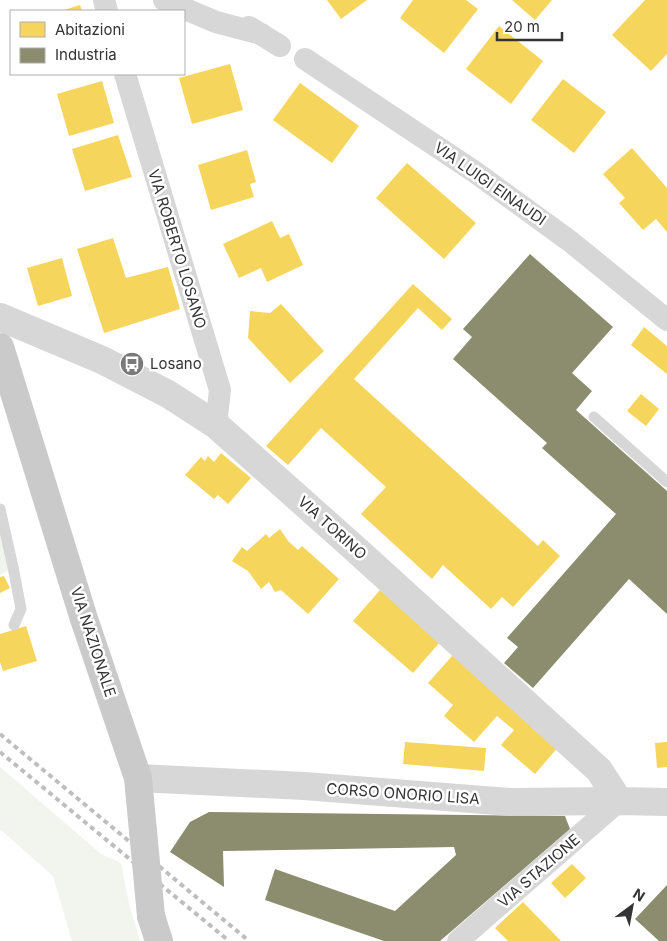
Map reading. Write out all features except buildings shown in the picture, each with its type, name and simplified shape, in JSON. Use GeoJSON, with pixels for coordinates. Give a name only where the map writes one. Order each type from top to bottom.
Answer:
{"type":"FeatureCollection","features":[{"type":"Feature","properties":{"kind":"main road","name":"VIA NAZIONALE"},"geometry":{"type":"LineString","coordinates":[[0,348],[84,619],[138,778],[155,928]]}},
{"type":"Feature","properties":{"kind":"street"},"geometry":{"type":"LineString","coordinates":[[164,0],[216,22],[261,34]]}},
{"type":"Feature","properties":{"kind":"street"},"geometry":{"type":"LineString","coordinates":[[204,0],[280,46]]}},
{"type":"Feature","properties":{"kind":"street","name":"VIA LUIGI EINAUDI"},"geometry":{"type":"LineString","coordinates":[[304,59],[475,172],[664,311]]}},
{"type":"Feature","properties":{"kind":"street","name":"VIA ROBERTO LOSANO"},"geometry":{"type":"LineString","coordinates":[[125,75],[220,390],[216,425]]}},
{"type":"Feature","properties":{"kind":"street","name":"VIA TORINO"},"geometry":{"type":"LineString","coordinates":[[0,317],[102,360],[168,394],[216,425],[599,770],[619,801]]}},
{"type":"Feature","properties":{"kind":"street","name":"CORSO ONORIO LISA"},"geometry":{"type":"LineString","coordinates":[[138,778],[304,786],[510,802],[667,802]]}},
{"type":"Feature","properties":{"kind":"street","name":"VIA STAZIONE"},"geometry":{"type":"LineString","coordinates":[[458,941],[619,801]]}},
{"type":"Feature","properties":{"kind":"lane"},"geometry":{"type":"LineString","coordinates":[[594,417],[667,482]]}},
{"type":"Feature","properties":{"kind":"lane"},"geometry":{"type":"LineString","coordinates":[[0,509],[21,609],[14,625]]}},
{"type":"Feature","properties":{"kind":"shaded area"},"geometry":{"type":"Polygon","coordinates":[[[0,530],[10,570],[0,575],[0,530]]]}},
{"type":"Feature","properties":{"kind":"shaded area"},"geometry":{"type":"Polygon","coordinates":[[[0,767],[101,854],[121,863],[129,904],[140,941],[72,941],[53,876],[0,829],[0,767]]]}},
{"type":"Feature","properties":{"kind":"railway"},"geometry":{"type":"LineString","coordinates":[[0,734],[249,941]]}},
{"type":"Feature","properties":{"kind":"railway"},"geometry":{"type":"LineString","coordinates":[[0,752],[229,941]]}},
{"type":"Feature","properties":{"kind":"place","name":"Losano"},"geometry":{"type":"Point","coordinates":[132,364]}}]}
